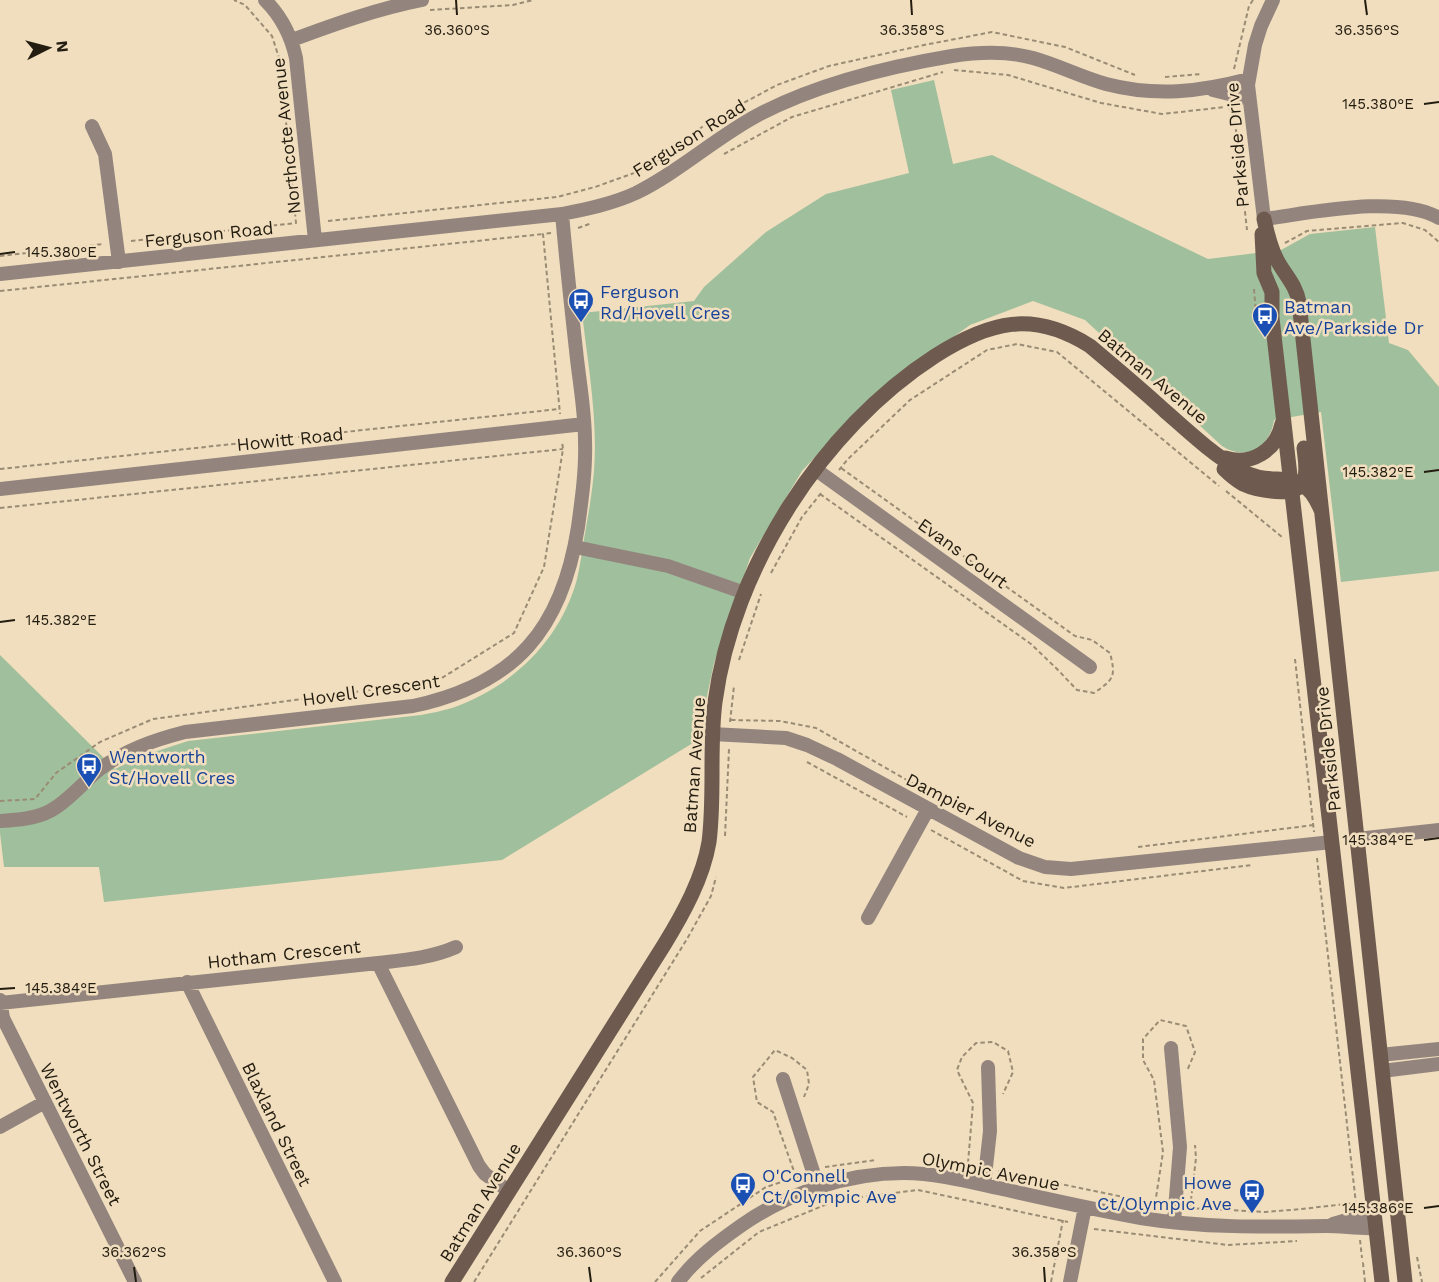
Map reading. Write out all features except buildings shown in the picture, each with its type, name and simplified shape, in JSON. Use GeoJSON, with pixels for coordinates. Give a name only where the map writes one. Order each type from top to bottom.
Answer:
{"type":"FeatureCollection","features":[{"type":"Feature","properties":{"kind":"street","name":"Northcote Avenue"},"geometry":{"type":"LineString","coordinates":[[265,0],[280,17],[292,40],[296,58],[315,240]]}},
{"type":"Feature","properties":{"kind":"street","name":"Parkside Drive"},"geometry":{"type":"LineString","coordinates":[[1273,0],[1255,45],[1249,79],[1249,99],[1264,219],[1272,248],[1296,291],[1406,1282]]}},
{"type":"Feature","properties":{"kind":"street"},"geometry":{"type":"LineString","coordinates":[[292,40],[392,6],[422,5]]}},
{"type":"Feature","properties":{"kind":"street","name":"Ferguson Road"},"geometry":{"type":"LineString","coordinates":[[0,274],[562,214],[596,207],[634,194],[665,177],[726,133],[759,114],[795,98],[838,82],[954,56],[992,52],[1032,58],[1106,84],[1143,91],[1176,92],[1208,89],[1249,79]]}},
{"type":"Feature","properties":{"kind":"street","name":"Ferguson Road"},"geometry":{"type":"LineString","coordinates":[[1208,89],[1249,99]]}},
{"type":"Feature","properties":{"kind":"street"},"geometry":{"type":"LineString","coordinates":[[92,126],[105,154],[119,262]]}},
{"type":"Feature","properties":{"kind":"street"},"geometry":{"type":"LineString","coordinates":[[1264,219],[1372,206],[1412,208],[1439,218]]}},
{"type":"Feature","properties":{"kind":"street","name":"Hovell Crescent"},"geometry":{"type":"LineString","coordinates":[[0,821],[36,816],[50,811],[101,768],[157,739],[184,732],[413,706],[458,694],[507,667],[544,627],[567,580],[575,547],[583,488],[584,424],[562,214]]}},
{"type":"Feature","properties":{"kind":"street","name":"Parkside Drive"},"geometry":{"type":"LineString","coordinates":[[1264,219],[1262,257],[1264,273],[1272,292],[1272,318],[1283,419],[1294,485],[1382,1282]]}},
{"type":"Feature","properties":{"kind":"street","name":"Batman Avenue"},"geometry":{"type":"LineString","coordinates":[[452,1282],[664,945],[698,880],[708,844],[712,805],[712,734],[716,700],[724,662],[744,593],[766,547],[792,503],[815,469],[860,419],[926,362],[977,332],[999,326],[1024,324],[1046,327],[1070,333],[1090,346],[1203,444],[1249,475],[1294,485]]}},
{"type":"Feature","properties":{"kind":"street"},"geometry":{"type":"LineString","coordinates":[[1303,347],[1300,397],[1306,466],[1294,485],[1311,491],[1321,510]]}},
{"type":"Feature","properties":{"kind":"street","name":"Batman Avenue"},"geometry":{"type":"LineString","coordinates":[[1217,454],[1236,460],[1262,454],[1269,450],[1278,437],[1283,419]]}},
{"type":"Feature","properties":{"kind":"street","name":"Howitt Road"},"geometry":{"type":"LineString","coordinates":[[0,489],[584,424]]}},
{"type":"Feature","properties":{"kind":"street","name":"Batman Avenue"},"geometry":{"type":"LineString","coordinates":[[1203,444],[1221,467],[1243,484],[1271,491],[1294,485]]}},
{"type":"Feature","properties":{"kind":"street","name":"Evans Court"},"geometry":{"type":"LineString","coordinates":[[815,469],[1090,667]]}},
{"type":"Feature","properties":{"kind":"street"},"geometry":{"type":"LineString","coordinates":[[575,547],[668,566],[744,593]]}},
{"type":"Feature","properties":{"kind":"street","name":"Dampier Avenue"},"geometry":{"type":"LineString","coordinates":[[712,734],[786,738],[807,745],[1019,858],[1045,867],[1071,869],[1332,842]]}},
{"type":"Feature","properties":{"kind":"street"},"geometry":{"type":"LineString","coordinates":[[868,918],[928,809]]}},
{"type":"Feature","properties":{"kind":"street"},"geometry":{"type":"LineString","coordinates":[[1332,842],[1439,830]]}},
{"type":"Feature","properties":{"kind":"street"},"geometry":{"type":"LineString","coordinates":[[378,963],[440,954],[456,947]]}},
{"type":"Feature","properties":{"kind":"street","name":"Hotham Crescent"},"geometry":{"type":"LineString","coordinates":[[0,1001],[378,963],[480,1166],[490,1178],[509,1191]]}},
{"type":"Feature","properties":{"kind":"street","name":"Blaxland Street"},"geometry":{"type":"LineString","coordinates":[[187,982],[335,1282]]}},
{"type":"Feature","properties":{"kind":"street","name":"Wentworth Street"},"geometry":{"type":"LineString","coordinates":[[0,1001],[3,1018],[135,1282]]}},
{"type":"Feature","properties":{"kind":"street"},"geometry":{"type":"LineString","coordinates":[[1171,1048],[1180,1147],[1174,1222]]}},
{"type":"Feature","properties":{"kind":"street"},"geometry":{"type":"LineString","coordinates":[[1358,1066],[1439,1049]]}},
{"type":"Feature","properties":{"kind":"street"},"geometry":{"type":"LineString","coordinates":[[1381,1063],[1439,1064]]}},
{"type":"Feature","properties":{"kind":"street"},"geometry":{"type":"LineString","coordinates":[[984,1185],[990,1131],[988,1067]]}},
{"type":"Feature","properties":{"kind":"street"},"geometry":{"type":"LineString","coordinates":[[783,1079],[818,1187]]}},
{"type":"Feature","properties":{"kind":"street"},"geometry":{"type":"LineString","coordinates":[[0,1127],[45,1102]]}},
{"type":"Feature","properties":{"kind":"street","name":"Olympic Avenue"},"geometry":{"type":"LineString","coordinates":[[678,1282],[687,1269],[720,1240],[761,1212],[818,1187],[858,1178],[905,1173],[984,1185],[1085,1207],[1174,1222],[1295,1228],[1329,1226],[1357,1216],[1375,1221]]}},
{"type":"Feature","properties":{"kind":"street"},"geometry":{"type":"LineString","coordinates":[[1070,1282],[1085,1207]]}},
{"type":"Feature","properties":{"kind":"street"},"geometry":{"type":"LineString","coordinates":[[1375,1221],[1399,1217]]}},
{"type":"Feature","properties":{"kind":"path"},"geometry":{"type":"LineString","coordinates":[[0,256],[297,223],[280,61],[272,36],[245,5],[234,0]]}},
{"type":"Feature","properties":{"kind":"path"},"geometry":{"type":"LineString","coordinates":[[422,5],[513,5],[533,0]]}},
{"type":"Feature","properties":{"kind":"path"},"geometry":{"type":"LineString","coordinates":[[1272,248],[1278,248],[1307,231],[1403,223],[1425,230],[1439,242]]}},
{"type":"Feature","properties":{"kind":"path"},"geometry":{"type":"LineString","coordinates":[[0,291],[543,234]]}},
{"type":"Feature","properties":{"kind":"path"},"geometry":{"type":"LineString","coordinates":[[770,574],[802,517],[848,459],[910,400],[987,350],[1017,344],[1057,352],[1282,537]]}},
{"type":"Feature","properties":{"kind":"path"},"geometry":{"type":"LineString","coordinates":[[0,469],[559,409]]}},
{"type":"Feature","properties":{"kind":"path"},"geometry":{"type":"LineString","coordinates":[[0,508],[563,448]]}},
{"type":"Feature","properties":{"kind":"path"},"geometry":{"type":"LineString","coordinates":[[737,664],[761,594]]}},
{"type":"Feature","properties":{"kind":"path"},"geometry":{"type":"LineString","coordinates":[[724,841],[730,720],[734,686]]}},
{"type":"Feature","properties":{"kind":"path"},"geometry":{"type":"LineString","coordinates":[[730,720],[780,721],[816,728],[920,788]]}},
{"type":"Feature","properties":{"kind":"path"},"geometry":{"type":"LineString","coordinates":[[804,760],[1023,881],[1064,888],[1260,864]]}},
{"type":"Feature","properties":{"kind":"path"},"geometry":{"type":"LineString","coordinates":[[1128,848],[1314,825]]}},
{"type":"Feature","properties":{"kind":"path"},"geometry":{"type":"LineString","coordinates":[[474,1282],[687,939],[711,896],[717,874]]}},
{"type":"Feature","properties":{"kind":"path"},"geometry":{"type":"LineString","coordinates":[[695,1282],[759,1232],[837,1200],[918,1190],[1096,1229],[1228,1245],[1300,1241]]}},
{"type":"Feature","properties":{"kind":"path"},"geometry":{"type":"LineString","coordinates":[[1051,1282],[1067,1203]]}},
{"type":"Feature","properties":{"kind":"path"},"geometry":{"type":"LineString","coordinates":[[1363,1263],[1365,1282]]}},
{"type":"Feature","properties":{"kind":"green space"},"geometry":{"type":"Polygon","coordinates":[[[934,80],[953,164],[992,155],[1208,259],[1281,250],[1310,234],[1375,227],[1389,343],[1408,350],[1439,387],[1439,571],[1341,582],[1321,412],[1274,420],[1268,438],[1256,449],[1248,452],[1231,451],[1222,446],[1085,320],[1033,301],[970,325],[873,395],[802,471],[750,558],[714,663],[703,715],[701,738],[502,860],[104,902],[99,867],[4,867],[0,833],[0,655],[115,769],[139,757],[188,741],[421,715],[452,708],[494,688],[531,659],[559,622],[569,601],[577,579],[591,497],[595,432],[582,313],[694,301],[704,287],[766,232],[826,194],[909,173],[891,90],[934,80]]]}},
{"type":"Feature","properties":{"kind":"place","name":"Ferguson Rd/Hovell Cres"},"geometry":{"type":"Point","coordinates":[581,324]}},
{"type":"Feature","properties":{"kind":"place","name":"Batman Ave/Parkside Dr"},"geometry":{"type":"Point","coordinates":[1265,339]}},
{"type":"Feature","properties":{"kind":"place","name":"Wentworth St/Hovell Cres"},"geometry":{"type":"Point","coordinates":[89,789]}},
{"type":"Feature","properties":{"kind":"place","name":"O'Connell Ct/Olympic Ave"},"geometry":{"type":"Point","coordinates":[743,1208]}},
{"type":"Feature","properties":{"kind":"place","name":"Howe Ct/Olympic Ave"},"geometry":{"type":"Point","coordinates":[1252,1215]}}]}
